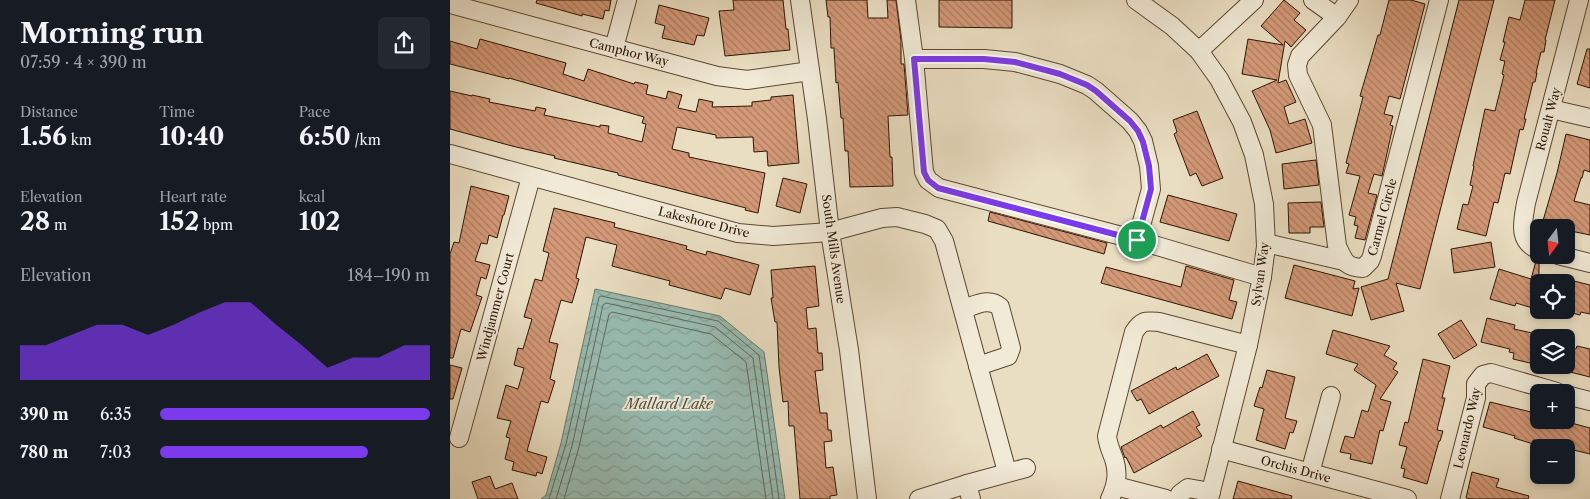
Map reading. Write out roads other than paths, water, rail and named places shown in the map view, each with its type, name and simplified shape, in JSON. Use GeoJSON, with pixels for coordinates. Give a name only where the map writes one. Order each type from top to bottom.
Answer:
{"type":"FeatureCollection","features":[{"type":"Feature","properties":{"kind":"street"},"geometry":{"type":"LineString","coordinates":[[614,48],[627,0]]}},
{"type":"Feature","properties":{"kind":"street","name":"South Mills Avenue"},"geometry":{"type":"LineString","coordinates":[[800,0],[830,232],[849,350],[867,499]]}},
{"type":"Feature","properties":{"kind":"street"},"geometry":{"type":"LineString","coordinates":[[906,0],[914,59],[924,172],[928,180],[938,188],[1137,240],[1262,277]]}},
{"type":"Feature","properties":{"kind":"street","name":"Sylvan Way"},"geometry":{"type":"LineString","coordinates":[[1136,0],[1172,26],[1199,51],[1219,79],[1242,122],[1254,155],[1264,204],[1266,243],[1262,277],[1248,345],[1210,495]]}},
{"type":"Feature","properties":{"kind":"street"},"geometry":{"type":"LineString","coordinates":[[1199,51],[1254,0]]}},
{"type":"Feature","properties":{"kind":"street"},"geometry":{"type":"LineString","coordinates":[[1313,0],[1337,17]]}},
{"type":"Feature","properties":{"kind":"street"},"geometry":{"type":"LineString","coordinates":[[1344,261],[1337,246],[1322,125],[1298,75],[1297,65],[1300,56],[1337,17],[1349,0]]}},
{"type":"Feature","properties":{"kind":"street","name":"Carmel Circle"},"geometry":{"type":"LineString","coordinates":[[1344,261],[1348,265],[1363,268],[1370,262],[1439,0]]}},
{"type":"Feature","properties":{"kind":"street","name":"Roualt Way"},"geometry":{"type":"LineString","coordinates":[[1530,242],[1522,228],[1526,203],[1580,0]]}},
{"type":"Feature","properties":{"kind":"street","name":"Camphor Way"},"geometry":{"type":"LineString","coordinates":[[450,4],[717,76],[747,80],[810,71]]}},
{"type":"Feature","properties":{"kind":"street"},"geometry":{"type":"LineString","coordinates":[[914,59],[984,59],[1015,62],[1060,74],[1087,85],[1096,91],[1130,121],[1138,131],[1143,142],[1149,166],[1151,189],[1137,240]]}},
{"type":"Feature","properties":{"kind":"street"},"geometry":{"type":"LineString","coordinates":[[1551,108],[1590,118]]}},
{"type":"Feature","properties":{"kind":"street","name":"Lakeshore Drive"},"geometry":{"type":"LineString","coordinates":[[450,154],[738,233],[773,236],[830,232],[882,218],[897,217],[937,229],[944,241],[1007,472]]}},
{"type":"Feature","properties":{"kind":"street","name":"Windjammer Court"},"geometry":{"type":"LineString","coordinates":[[459,438],[531,177]]}},
{"type":"Feature","properties":{"kind":"street"},"geometry":{"type":"LineString","coordinates":[[1266,243],[1344,261]]}},
{"type":"Feature","properties":{"kind":"street"},"geometry":{"type":"LineString","coordinates":[[1575,259],[1590,263]]}},
{"type":"Feature","properties":{"kind":"street"},"geometry":{"type":"LineString","coordinates":[[963,309],[986,302],[996,303],[1000,308],[1009,340],[1011,348],[1008,356],[978,366]]}},
{"type":"Feature","properties":{"kind":"street"},"geometry":{"type":"LineString","coordinates":[[1166,499],[1113,493],[1117,475],[1114,460],[1108,446],[1107,436],[1134,332],[1140,324],[1146,321],[1159,322],[1248,345]]}},
{"type":"Feature","properties":{"kind":"street","name":"Leonardo Way"},"geometry":{"type":"LineString","coordinates":[[1450,499],[1476,398],[1476,384],[1483,376],[1491,373],[1530,385]]}},
{"type":"Feature","properties":{"kind":"street"},"geometry":{"type":"LineString","coordinates":[[1310,473],[1330,396]]}},
{"type":"Feature","properties":{"kind":"street"},"geometry":{"type":"LineString","coordinates":[[1575,397],[1590,401]]}},
{"type":"Feature","properties":{"kind":"street","name":"Orchis Drive"},"geometry":{"type":"LineString","coordinates":[[1221,448],[1408,499]]}},
{"type":"Feature","properties":{"kind":"street"},"geometry":{"type":"LineString","coordinates":[[919,499],[969,491],[1007,472],[1026,468]]}},
{"type":"Feature","properties":{"kind":"street"},"geometry":{"type":"LineString","coordinates":[[1178,499],[1180,494],[1188,488],[1210,495]]}},
{"type":"Feature","properties":{"kind":"water","name":"Mallard Lake"},"geometry":{"type":"Polygon","coordinates":[[[595,289],[720,316],[764,352],[785,499],[541,499],[546,495],[561,443],[595,289]]]}}]}
